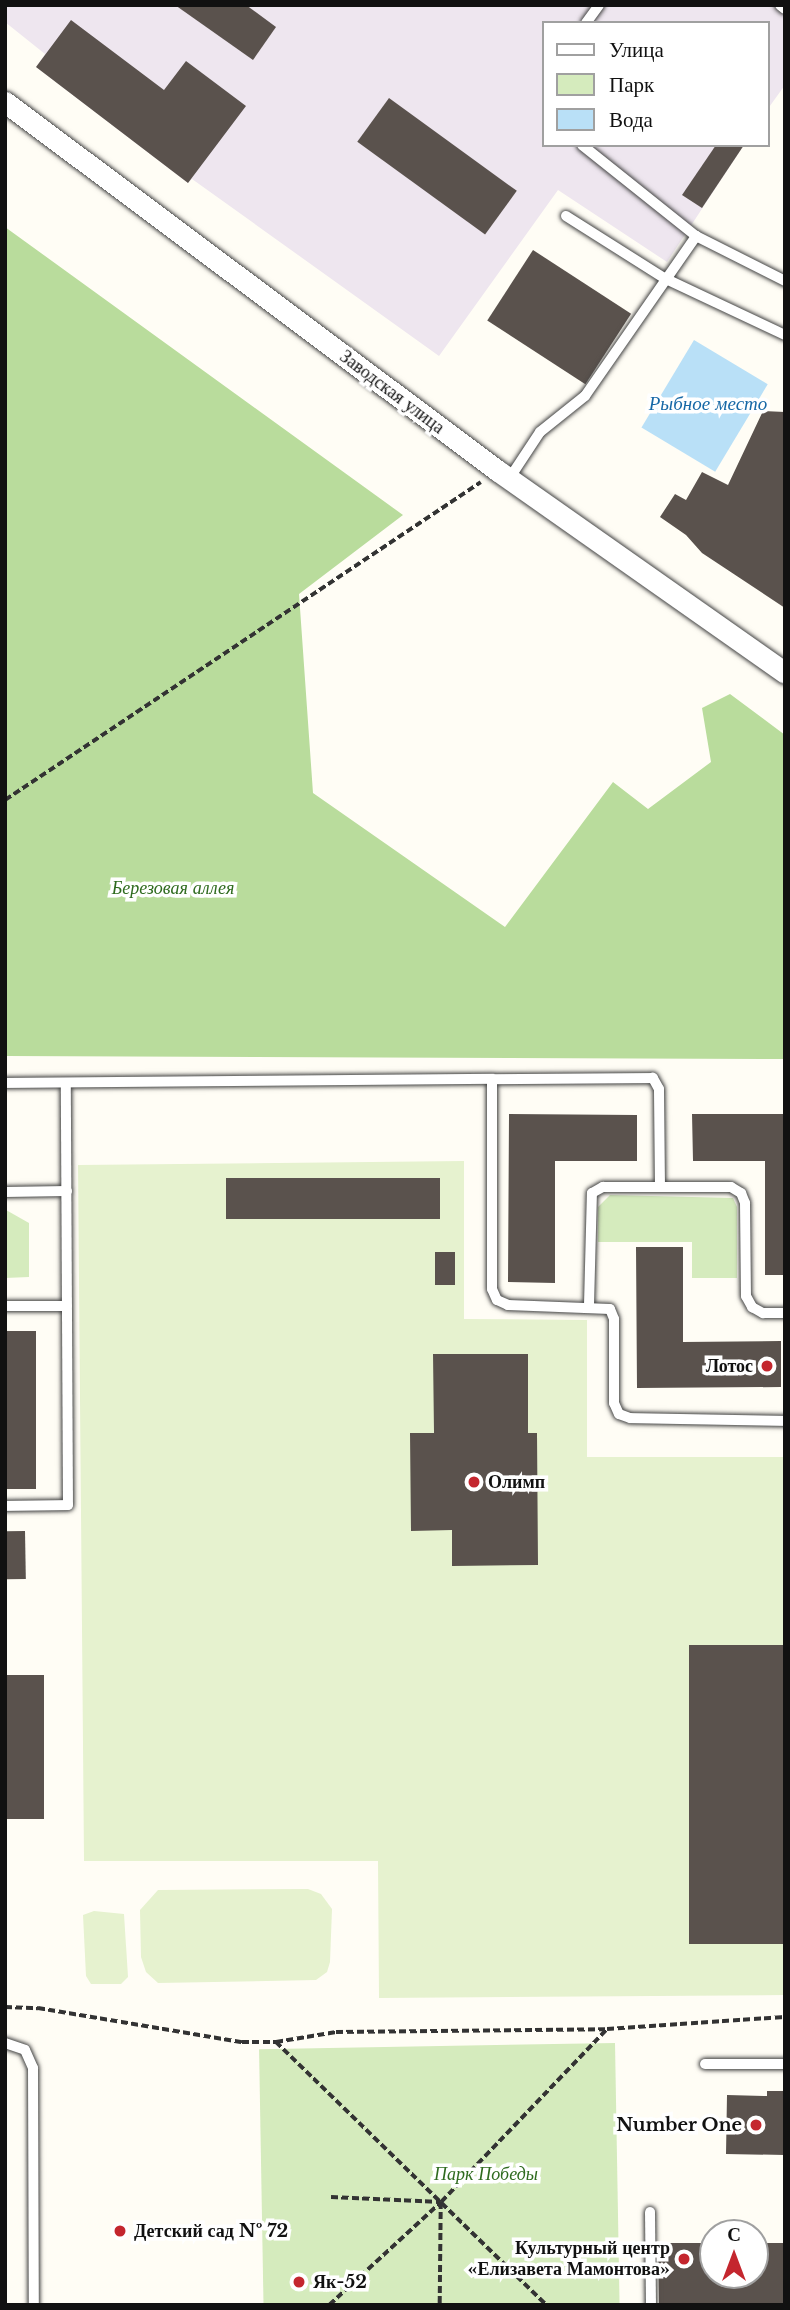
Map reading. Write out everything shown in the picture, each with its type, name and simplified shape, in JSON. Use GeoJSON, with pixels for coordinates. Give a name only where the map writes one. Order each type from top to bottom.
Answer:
{"type":"FeatureCollection","features":[{"type":"Feature","properties":{"kind":"street","name":"Заводская улица"},"geometry":{"type":"LineString","coordinates":[[5,102],[504,475],[785,673]]}},
{"type":"Feature","properties":{"kind":"lane"},"geometry":{"type":"LineString","coordinates":[[587,21],[599,5]]}},
{"type":"Feature","properties":{"kind":"lane"},"geometry":{"type":"LineString","coordinates":[[780,5],[785,9]]}},
{"type":"Feature","properties":{"kind":"lane"},"geometry":{"type":"LineString","coordinates":[[584,147],[695,236],[785,281]]}},
{"type":"Feature","properties":{"kind":"lane"},"geometry":{"type":"LineString","coordinates":[[566,216],[664,278],[785,335]]}},
{"type":"Feature","properties":{"kind":"lane"},"geometry":{"type":"LineString","coordinates":[[504,475],[540,432],[585,396],[695,236]]}},
{"type":"Feature","properties":{"kind":"lane"},"geometry":{"type":"LineString","coordinates":[[5,1083],[653,1078],[660,1089],[660,1187]]}},
{"type":"Feature","properties":{"kind":"lane"},"geometry":{"type":"LineString","coordinates":[[492,1079],[492,1289],[497,1300],[508,1305],[589,1305],[610,1309],[614,1319],[614,1403],[619,1413],[630,1418],[784,1419]]}},
{"type":"Feature","properties":{"kind":"lane"},"geometry":{"type":"LineString","coordinates":[[5,1506],[68,1505],[66,1083]]}},
{"type":"Feature","properties":{"kind":"lane"},"geometry":{"type":"LineString","coordinates":[[589,1305],[592,1193],[603,1187],[731,1187],[741,1193],[746,1203],[746,1296],[752,1307],[763,1313],[785,1313]]}},
{"type":"Feature","properties":{"kind":"lane"},"geometry":{"type":"LineString","coordinates":[[5,1192],[67,1191]]}},
{"type":"Feature","properties":{"kind":"lane"},"geometry":{"type":"LineString","coordinates":[[5,1306],[67,1306]]}},
{"type":"Feature","properties":{"kind":"lane"},"geometry":{"type":"LineString","coordinates":[[5,2043],[25,2050],[33,2068],[34,2305]]}},
{"type":"Feature","properties":{"kind":"lane"},"geometry":{"type":"LineString","coordinates":[[705,2064],[785,2064]]}},
{"type":"Feature","properties":{"kind":"lane"},"geometry":{"type":"LineString","coordinates":[[650,2212],[651,2305]]}},
{"type":"Feature","properties":{"kind":"path"},"geometry":{"type":"LineString","coordinates":[[5,800],[504,475]]}},
{"type":"Feature","properties":{"kind":"path"},"geometry":{"type":"LineString","coordinates":[[5,2007],[38,2008],[242,2042],[276,2042],[335,2032],[607,2029],[785,2017]]}},
{"type":"Feature","properties":{"kind":"path"},"geometry":{"type":"LineString","coordinates":[[329,2305],[441,2202],[607,2029]]}},
{"type":"Feature","properties":{"kind":"path"},"geometry":{"type":"LineString","coordinates":[[276,2042],[546,2305]]}},
{"type":"Feature","properties":{"kind":"path"},"geometry":{"type":"LineString","coordinates":[[331,2197],[441,2202]]}},
{"type":"Feature","properties":{"kind":"path"},"geometry":{"type":"LineString","coordinates":[[440,2305],[441,2202]]}},
{"type":"Feature","properties":{"kind":"shaded area"},"geometry":{"type":"Polygon","coordinates":[[[5,5],[785,5],[785,85],[769,107],[769,21],[542,21],[542,147],[743,147],[667,262],[558,190],[439,356],[192,179],[188,183],[36,67],[45,54],[5,22],[5,5]]]}},
{"type":"Feature","properties":{"kind":"green space","name":"Березовая аллея"},"geometry":{"type":"Polygon","coordinates":[[[5,227],[403,515],[299,594],[313,793],[505,927],[613,782],[648,809],[711,762],[702,708],[730,694],[785,735],[785,1059],[5,1056],[5,227]]]}},
{"type":"Feature","properties":{"kind":"green space"},"geometry":{"type":"Polygon","coordinates":[[[464,1161],[464,1319],[587,1320],[587,1457],[785,1457],[785,1995],[379,1998],[378,1861],[84,1861],[78,1165],[464,1161]]]}},
{"type":"Feature","properties":{"kind":"green space"},"geometry":{"type":"Polygon","coordinates":[[[610,1195],[733,1198],[737,1207],[737,1278],[692,1278],[692,1242],[598,1242],[598,1207],[610,1195]]]}},
{"type":"Feature","properties":{"kind":"green space"},"geometry":{"type":"Polygon","coordinates":[[[6,1210],[29,1223],[29,1277],[5,1278],[6,1210]]]}},
{"type":"Feature","properties":{"kind":"green space"},"geometry":{"type":"Polygon","coordinates":[[[308,1889],[321,1894],[332,1909],[330,1962],[327,1972],[316,1980],[158,1983],[146,1972],[141,1957],[140,1910],[158,1890],[308,1889]]]}},
{"type":"Feature","properties":{"kind":"green space"},"geometry":{"type":"Polygon","coordinates":[[[94,1911],[124,1914],[128,1977],[121,1984],[91,1984],[86,1976],[83,1915],[94,1911]]]}},
{"type":"Feature","properties":{"kind":"green space","name":"Парк Победы"},"geometry":{"type":"Polygon","coordinates":[[[615,2043],[620,2305],[264,2305],[259,2049],[615,2043]]]}},
{"type":"Feature","properties":{"kind":"water","name":"Рыбное место"},"geometry":{"type":"Polygon","coordinates":[[[694,340],[768,384],[715,472],[641,427],[694,340]]]}},
{"type":"Feature","properties":{"kind":"building"},"geometry":{"type":"Polygon","coordinates":[[[175,5],[246,5],[276,27],[253,60],[175,5]]]}},
{"type":"Feature","properties":{"kind":"building"},"geometry":{"type":"Polygon","coordinates":[[[71,20],[164,90],[186,61],[246,106],[188,183],[36,67],[71,20]]]}},
{"type":"Feature","properties":{"kind":"building"},"geometry":{"type":"Polygon","coordinates":[[[389,98],[517,191],[485,235],[357,142],[389,98]]]}},
{"type":"Feature","properties":{"kind":"building"},"geometry":{"type":"Polygon","coordinates":[[[715,147],[743,147],[702,208],[682,195],[715,147]]]}},
{"type":"Feature","properties":{"kind":"building"},"geometry":{"type":"Polygon","coordinates":[[[533,250],[631,314],[585,384],[487,320],[533,250]]]}},
{"type":"Feature","properties":{"kind":"building"},"geometry":{"type":"Polygon","coordinates":[[[763,411],[785,412],[785,608],[702,553],[686,535],[660,517],[675,494],[686,500],[702,472],[728,485],[763,411]]]}},
{"type":"Feature","properties":{"kind":"building"},"geometry":{"type":"Polygon","coordinates":[[[509,1114],[637,1115],[637,1161],[555,1161],[555,1283],[508,1282],[509,1114]]]}},
{"type":"Feature","properties":{"kind":"building"},"geometry":{"type":"Polygon","coordinates":[[[692,1114],[785,1114],[785,1275],[765,1275],[765,1161],[693,1161],[692,1114]]]}},
{"type":"Feature","properties":{"kind":"building"},"geometry":{"type":"Polygon","coordinates":[[[226,1178],[440,1178],[440,1219],[226,1219],[226,1178]]]}},
{"type":"Feature","properties":{"kind":"building"},"geometry":{"type":"Polygon","coordinates":[[[636,1247],[683,1247],[683,1342],[781,1341],[781,1387],[637,1388],[636,1247]]]}},
{"type":"Feature","properties":{"kind":"building"},"geometry":{"type":"Polygon","coordinates":[[[435,1252],[455,1252],[455,1285],[435,1285],[435,1252]]]}},
{"type":"Feature","properties":{"kind":"building"},"geometry":{"type":"Polygon","coordinates":[[[5,1331],[36,1331],[36,1489],[5,1489],[5,1331]]]}},
{"type":"Feature","properties":{"kind":"building","name":"Олимп"},"geometry":{"type":"Polygon","coordinates":[[[433,1354],[528,1354],[528,1433],[537,1433],[538,1565],[452,1566],[452,1530],[411,1531],[410,1433],[434,1433],[433,1354]]]}},
{"type":"Feature","properties":{"kind":"building"},"geometry":{"type":"Polygon","coordinates":[[[5,1531],[25,1531],[26,1579],[6,1579],[5,1531]]]}},
{"type":"Feature","properties":{"kind":"building"},"geometry":{"type":"Polygon","coordinates":[[[689,1645],[785,1645],[785,1944],[689,1944],[689,1645]]]}},
{"type":"Feature","properties":{"kind":"building"},"geometry":{"type":"Polygon","coordinates":[[[5,1675],[44,1675],[44,1819],[5,1819],[5,1675]]]}},
{"type":"Feature","properties":{"kind":"building","name":"Number One"},"geometry":{"type":"Polygon","coordinates":[[[767,2091],[785,2091],[785,2155],[726,2154],[727,2095],[767,2096],[767,2091]]]}},
{"type":"Feature","properties":{"kind":"building","name":"Культурный центр «Елизавета Мамонтова»"},"geometry":{"type":"Polygon","coordinates":[[[658,2243],[699,2243],[699,2289],[769,2289],[769,2243],[785,2243],[785,2305],[659,2305],[658,2243]]]}},
{"type":"Feature","properties":{"kind":"place","name":"Лотос"},"geometry":{"type":"Point","coordinates":[767,1366]}},
{"type":"Feature","properties":{"kind":"place","name":"Олимп"},"geometry":{"type":"Point","coordinates":[474,1482]}},
{"type":"Feature","properties":{"kind":"place","name":"Number One"},"geometry":{"type":"Point","coordinates":[756,2125]}},
{"type":"Feature","properties":{"kind":"place","name":"Детский сад № 72"},"geometry":{"type":"Point","coordinates":[120,2231]}},
{"type":"Feature","properties":{"kind":"place","name":"Культурный центр «Елизавета Мамонтова»"},"geometry":{"type":"Point","coordinates":[684,2259]}},
{"type":"Feature","properties":{"kind":"place","name":"Як-52"},"geometry":{"type":"Point","coordinates":[299,2282]}}]}
